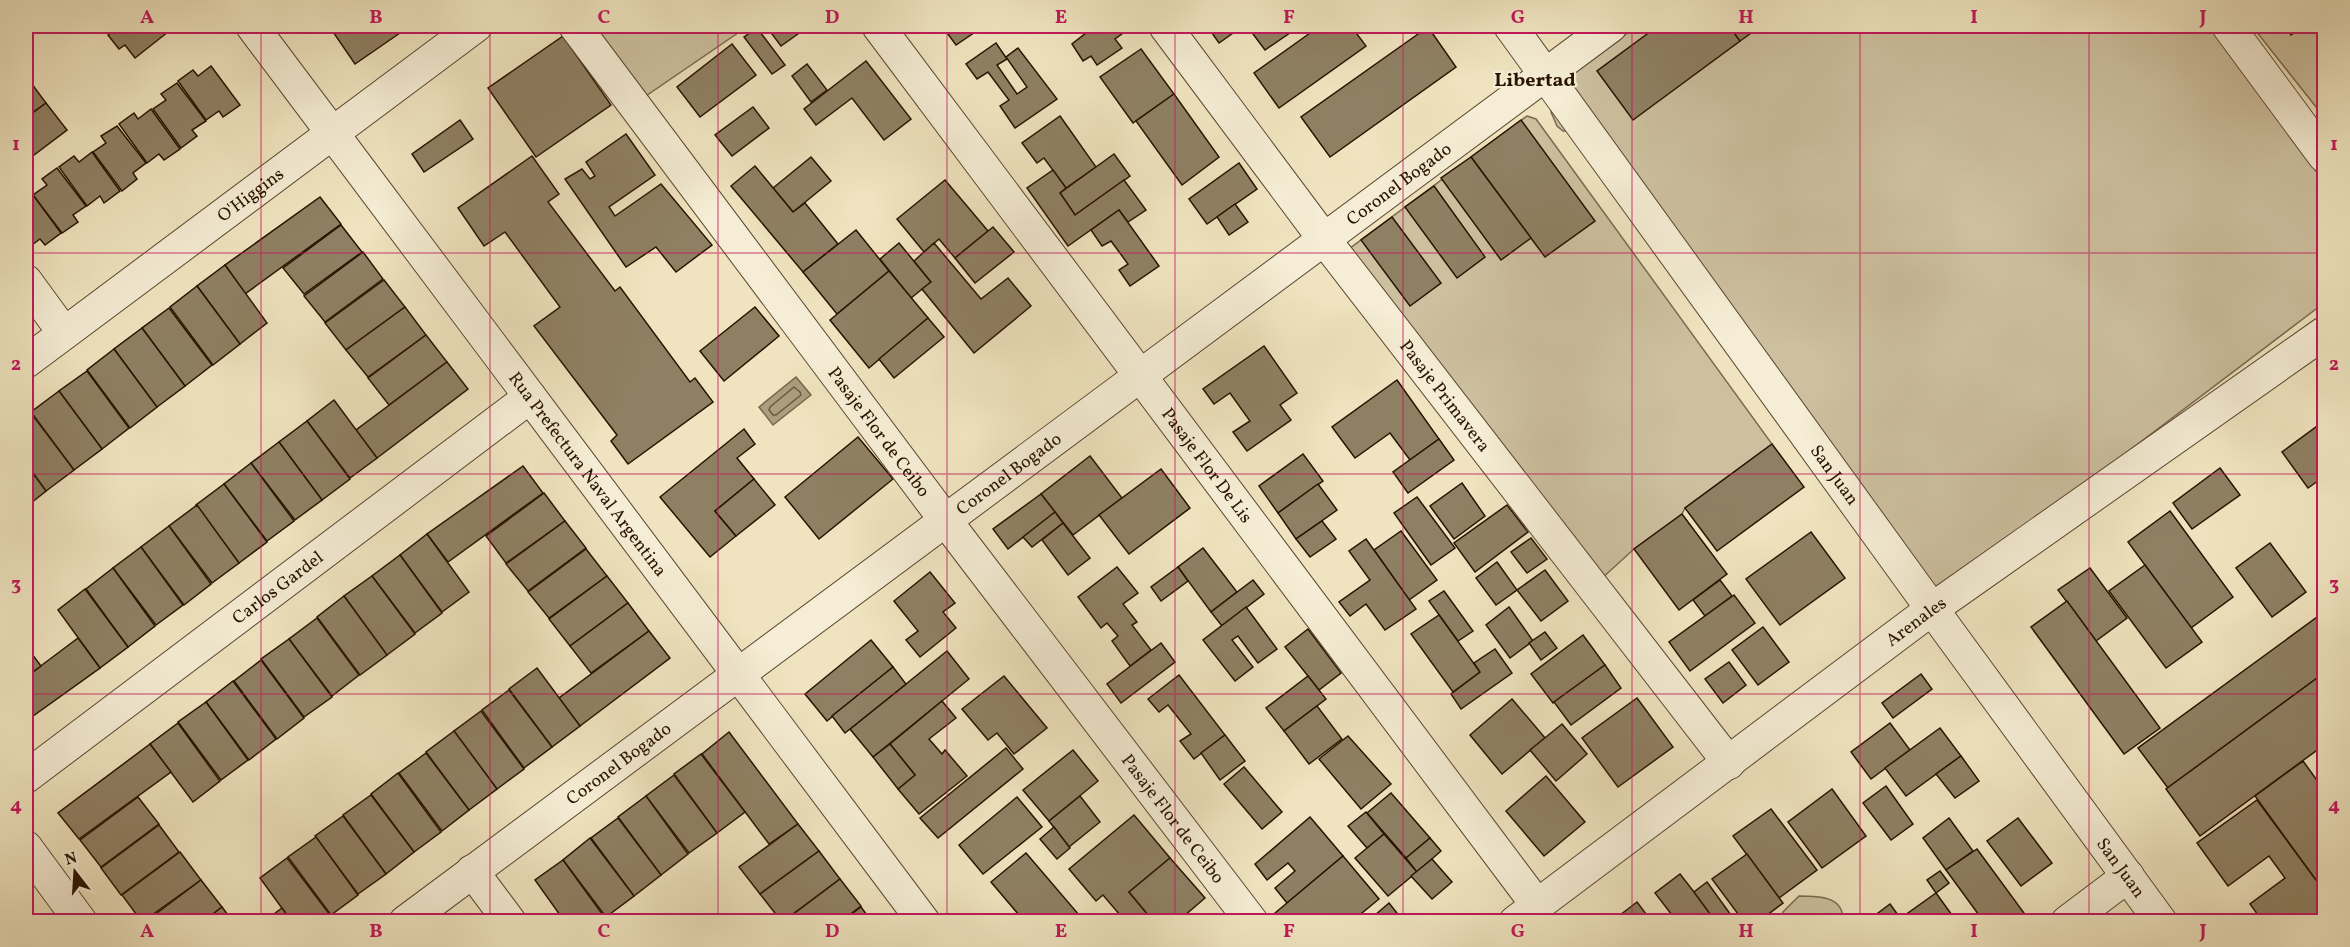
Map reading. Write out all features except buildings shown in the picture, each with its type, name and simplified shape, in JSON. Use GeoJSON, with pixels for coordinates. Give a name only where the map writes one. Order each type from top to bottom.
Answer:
{"type":"FeatureCollection","features":[{"type":"Feature","properties":{"kind":"street","name":"Rua Prefectura Naval Argentina"},"geometry":{"type":"LineString","coordinates":[[252,26],[924,921]]}},
{"type":"Feature","properties":{"kind":"street","name":"O'Higgins"},"geometry":{"type":"LineString","coordinates":[[26,362],[476,26]]}},
{"type":"Feature","properties":{"kind":"street","name":"Pasaje Flor de Ceibo"},"geometry":{"type":"LineString","coordinates":[[575,26],[946,521],[1252,921]]}},
{"type":"Feature","properties":{"kind":"street","name":"Pasaje Flor De Lis"},"geometry":{"type":"LineString","coordinates":[[878,26],[1141,376],[1526,913]]}},
{"type":"Feature","properties":{"kind":"street","name":"Pasaje Primavera"},"geometry":{"type":"LineString","coordinates":[[1165,26],[1324,239],[1728,763]]}},
{"type":"Feature","properties":{"kind":"street","name":"San Juan"},"geometry":{"type":"LineString","coordinates":[[1510,26],[2161,921]]}},
{"type":"Feature","properties":{"kind":"street","name":"Coronel Bogado"},"geometry":{"type":"LineString","coordinates":[[405,921],[1611,26]]}},
{"type":"Feature","properties":{"kind":"street"},"geometry":{"type":"LineString","coordinates":[[2228,26],[2325,156]]}},
{"type":"Feature","properties":{"kind":"street"},"geometry":{"type":"LineString","coordinates":[[26,281],[64,333]]}},
{"type":"Feature","properties":{"kind":"street","name":"Arenales"},"geometry":{"type":"LineString","coordinates":[[1526,913],[1932,609],[2325,333]]}},
{"type":"Feature","properties":{"kind":"street","name":"Carlos Gardel"},"geometry":{"type":"LineString","coordinates":[[26,777],[530,397]]}},
{"type":"Feature","properties":{"kind":"street"},"geometry":{"type":"LineString","coordinates":[[26,847],[81,921]]}},
{"type":"Feature","properties":{"kind":"street"},"geometry":{"type":"LineString","coordinates":[[472,871],[510,921]]}},
{"type":"Feature","properties":{"kind":"street"},"geometry":{"type":"LineString","coordinates":[[2067,921],[2128,876]]}},
{"type":"Feature","properties":{"kind":"shaded area"},"geometry":{"type":"Polygon","coordinates":[[[578,26],[748,26],[637,102],[578,26]]]}},
{"type":"Feature","properties":{"kind":"shaded area"},"geometry":{"type":"Polygon","coordinates":[[[1637,26],[2210,26],[2324,182],[2324,303],[1948,588],[1930,588],[1572,131],[1563,131],[1557,126],[1551,112],[1551,104],[1559,84],[1637,26]]]}},
{"type":"Feature","properties":{"kind":"shaded area"},"geometry":{"type":"Polygon","coordinates":[[[2252,26],[2324,26],[2324,117],[2252,26]]]}},
{"type":"Feature","properties":{"kind":"shaded area"},"geometry":{"type":"Polygon","coordinates":[[[1527,116],[1536,119],[1772,444],[1685,508],[1682,514],[1634,549],[1599,581],[1349,249],[1527,116]]]}},
{"type":"Feature","properties":{"kind":"shaded area"},"geometry":{"type":"Polygon","coordinates":[[[1799,896],[1822,897],[1835,902],[1842,913],[1843,921],[1779,921],[1783,912],[1799,896]]]}},
{"type":"Feature","properties":{"kind":"water"},"geometry":{"type":"Polygon","coordinates":[[[796,377],[811,395],[773,425],[759,407],[796,377]]]}},
{"type":"Feature","properties":{"kind":"district","name":"Libertad"},"geometry":{"type":"Point","coordinates":[1535,79]}}]}
